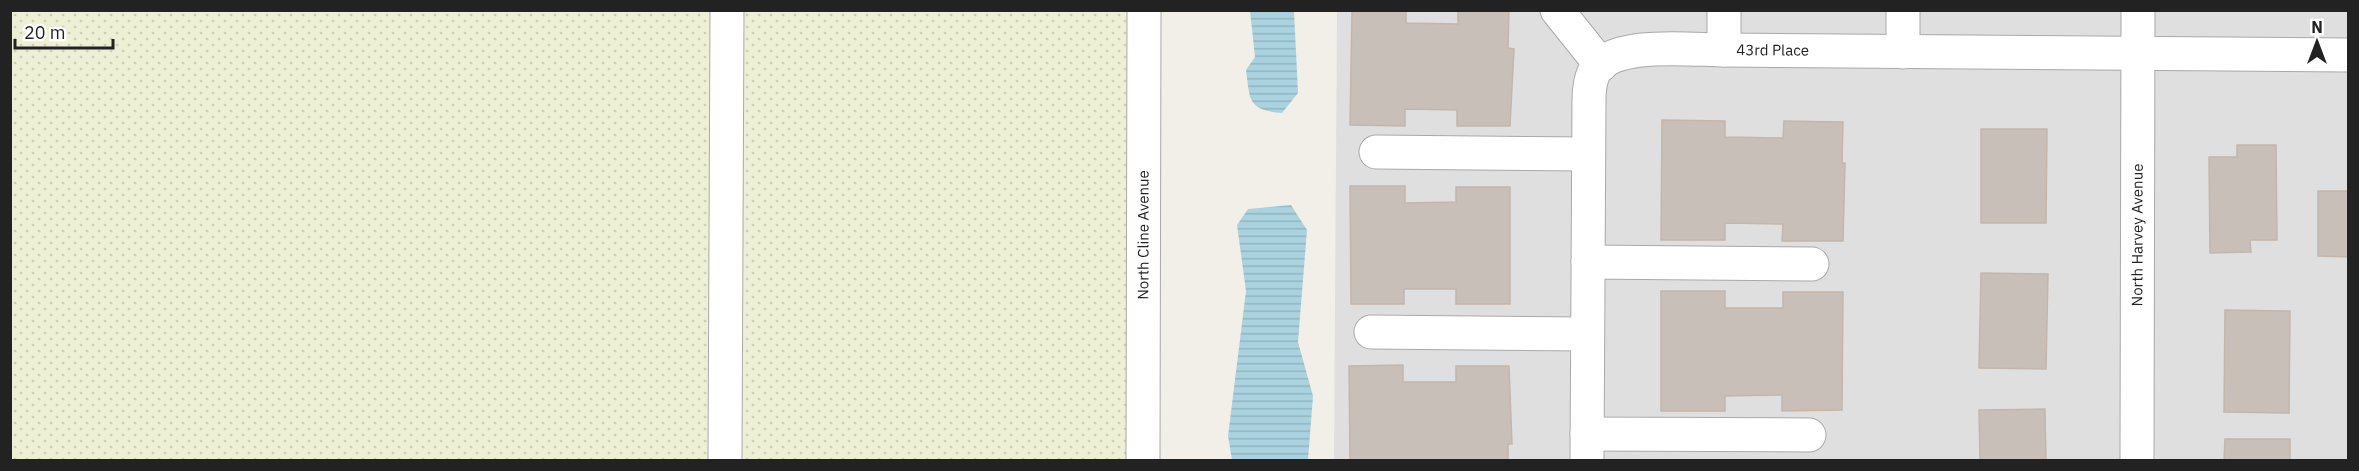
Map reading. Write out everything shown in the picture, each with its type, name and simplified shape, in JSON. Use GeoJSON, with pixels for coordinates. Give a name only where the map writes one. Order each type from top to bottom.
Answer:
{"type":"FeatureCollection","features":[{"type":"Feature","properties":{"kind":"street"},"geometry":{"type":"LineString","coordinates":[[725,460],[727,10]]}},
{"type":"Feature","properties":{"kind":"street","name":"North Cline Avenue"},"geometry":{"type":"LineString","coordinates":[[1143,10],[1143,460]]}},
{"type":"Feature","properties":{"kind":"street"},"geometry":{"type":"LineString","coordinates":[[1557,10],[1601,64],[1595,71],[1590,85],[1587,447],[1809,435]]}},
{"type":"Feature","properties":{"kind":"street"},"geometry":{"type":"LineString","coordinates":[[1724,10],[1724,50]]}},
{"type":"Feature","properties":{"kind":"street"},"geometry":{"type":"LineString","coordinates":[[1903,10],[1903,52]]}},
{"type":"Feature","properties":{"kind":"street","name":"North Harvey Avenue"},"geometry":{"type":"LineString","coordinates":[[2136,460],[2138,10]]}},
{"type":"Feature","properties":{"kind":"street","name":"43rd Place"},"geometry":{"type":"LineString","coordinates":[[1601,64],[1617,54],[1635,50],[2349,55]]}},
{"type":"Feature","properties":{"kind":"street"},"geometry":{"type":"LineString","coordinates":[[1376,152],[1588,154]]}},
{"type":"Feature","properties":{"kind":"street"},"geometry":{"type":"LineString","coordinates":[[1588,262],[1812,264]]}},
{"type":"Feature","properties":{"kind":"street"},"geometry":{"type":"LineString","coordinates":[[1371,332],[1587,334]]}},
{"type":"Feature","properties":{"kind":"shaded area"},"geometry":{"type":"Polygon","coordinates":[[[1337,11],[2348,11],[2348,460],[1334,460],[1337,11]]]}},
{"type":"Feature","properties":{"kind":"green space"},"geometry":{"type":"Polygon","coordinates":[[[10,11],[1145,11],[1144,460],[11,460],[10,11]]]}},
{"type":"Feature","properties":{"kind":"water"},"geometry":{"type":"Polygon","coordinates":[[[1250,11],[1294,11],[1298,93],[1282,113],[1271,112],[1257,106],[1250,96],[1246,70],[1255,57],[1250,11]]]}},
{"type":"Feature","properties":{"kind":"water"},"geometry":{"type":"Polygon","coordinates":[[[1291,205],[1307,230],[1298,342],[1313,396],[1308,460],[1232,460],[1228,436],[1246,291],[1237,225],[1248,209],[1291,205]]]}},
{"type":"Feature","properties":{"kind":"building"},"geometry":{"type":"Polygon","coordinates":[[[1352,10],[1406,11],[1406,23],[1458,24],[1458,10],[1509,10],[1508,48],[1514,49],[1510,126],[1457,126],[1457,110],[1405,109],[1405,126],[1350,125],[1352,10]]]}},
{"type":"Feature","properties":{"kind":"building"},"geometry":{"type":"Polygon","coordinates":[[[1662,120],[1725,121],[1725,137],[1783,138],[1784,121],[1843,122],[1842,163],[1845,163],[1843,241],[1782,241],[1783,224],[1725,223],[1725,240],[1661,240],[1662,120]]]}},
{"type":"Feature","properties":{"kind":"building"},"geometry":{"type":"Polygon","coordinates":[[[1981,129],[2047,129],[2046,223],[1981,223],[1981,129]]]}},
{"type":"Feature","properties":{"kind":"building"},"geometry":{"type":"Polygon","coordinates":[[[2237,145],[2276,145],[2277,240],[2250,240],[2251,252],[2210,253],[2209,157],[2237,157],[2237,145]]]}},
{"type":"Feature","properties":{"kind":"building"},"geometry":{"type":"Polygon","coordinates":[[[1350,186],[1405,186],[1405,203],[1456,202],[1456,187],[1510,187],[1510,304],[1456,304],[1456,289],[1404,289],[1404,304],[1351,304],[1350,186]]]}},
{"type":"Feature","properties":{"kind":"building"},"geometry":{"type":"Polygon","coordinates":[[[2318,191],[2348,191],[2348,257],[2318,256],[2318,191]]]}},
{"type":"Feature","properties":{"kind":"building"},"geometry":{"type":"Polygon","coordinates":[[[1981,273],[2048,274],[2046,369],[1979,368],[1981,273]]]}},
{"type":"Feature","properties":{"kind":"building"},"geometry":{"type":"Polygon","coordinates":[[[1661,291],[1725,291],[1725,308],[1783,308],[1783,292],[1843,292],[1842,410],[1782,411],[1782,395],[1725,396],[1725,411],[1661,411],[1661,291]]]}},
{"type":"Feature","properties":{"kind":"building"},"geometry":{"type":"Polygon","coordinates":[[[2225,310],[2290,311],[2289,413],[2224,412],[2225,310]]]}},
{"type":"Feature","properties":{"kind":"building"},"geometry":{"type":"Polygon","coordinates":[[[1403,365],[1403,382],[1456,382],[1456,366],[1509,366],[1512,444],[1508,444],[1508,460],[1350,460],[1349,366],[1403,365]]]}},
{"type":"Feature","properties":{"kind":"building"},"geometry":{"type":"Polygon","coordinates":[[[2045,409],[2046,460],[1980,460],[1979,410],[2045,409]]]}},
{"type":"Feature","properties":{"kind":"building"},"geometry":{"type":"Polygon","coordinates":[[[2225,439],[2290,439],[2290,460],[2224,460],[2225,439]]]}}]}
